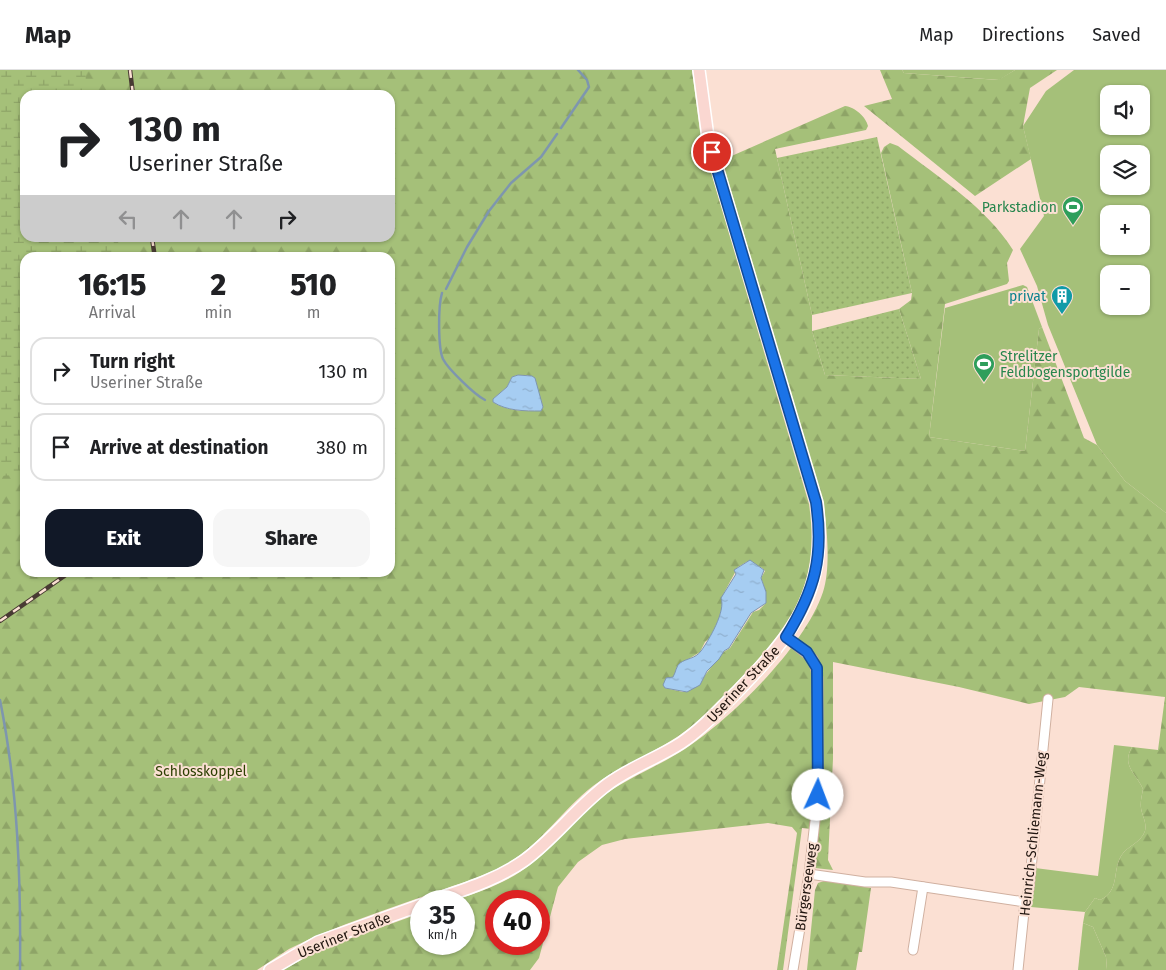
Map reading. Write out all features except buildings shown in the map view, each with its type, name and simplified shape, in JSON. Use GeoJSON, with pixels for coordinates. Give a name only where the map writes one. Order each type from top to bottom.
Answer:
{"type":"FeatureCollection","features":[{"type":"Feature","properties":{"kind":"main road","name":"Useriner Straße"},"geometry":{"type":"LineString","coordinates":[[461,890],[494,878],[526,860],[597,792],[624,774],[680,743],[700,728],[760,668],[786,637],[805,603],[815,577],[820,546],[816,502],[708,137],[699,70]]}},
{"type":"Feature","properties":{"kind":"main road","name":"Useriner Straße"},"geometry":{"type":"LineString","coordinates":[[270,970],[318,942],[410,909]]}},
{"type":"Feature","properties":{"kind":"street","name":"Bürgerseeweg"},"geometry":{"type":"LineString","coordinates":[[786,637],[813,659],[818,678],[818,795],[809,874],[793,970]]}},
{"type":"Feature","properties":{"kind":"street","name":"Heinrich-Schliemann-Weg"},"geometry":{"type":"LineString","coordinates":[[1018,970],[1025,902],[1029,889],[1048,699]]}},
{"type":"Feature","properties":{"kind":"street"},"geometry":{"type":"LineString","coordinates":[[809,874],[923,887],[1025,902]]}},
{"type":"Feature","properties":{"kind":"street"},"geometry":{"type":"LineString","coordinates":[[913,950],[923,887]]}},
{"type":"Feature","properties":{"kind":"green space","name":"Schlosskoppel"},"geometry":{"type":"Polygon","coordinates":[[[0,70],[692,70],[701,139],[809,504],[810,560],[805,583],[796,605],[785,625],[753,665],[692,726],[677,737],[613,772],[593,786],[570,806],[539,839],[516,858],[487,874],[442,890],[410,890],[410,901],[316,936],[289,949],[257,970],[0,970],[0,70]],[[528,375],[512,377],[507,387],[493,399],[493,402],[509,409],[540,411],[543,407],[528,375]],[[748,561],[738,567],[722,598],[723,605],[714,634],[705,642],[700,652],[687,660],[673,677],[664,683],[665,688],[683,692],[696,687],[722,653],[730,648],[753,612],[759,610],[766,603],[766,592],[761,578],[765,571],[748,561]]]}},
{"type":"Feature","properties":{"kind":"green space"},"geometry":{"type":"Polygon","coordinates":[[[0,70],[85,70],[87,90],[20,90],[20,242],[118,242],[121,252],[20,252],[20,474],[0,476],[0,70]]]}},
{"type":"Feature","properties":{"kind":"green space"},"geometry":{"type":"Polygon","coordinates":[[[880,70],[902,70],[904,73],[998,80],[1015,70],[1057,70],[1030,88],[1023,126],[1031,159],[975,196],[864,106],[892,99],[880,70]]]}},
{"type":"Feature","properties":{"kind":"green space"},"geometry":{"type":"Polygon","coordinates":[[[902,70],[1015,70],[999,80],[904,73],[902,70]]]}},
{"type":"Feature","properties":{"kind":"green space","name":"Parkstadion"},"geometry":{"type":"Polygon","coordinates":[[[1074,70],[1166,70],[1166,513],[1125,481],[1097,445],[1048,325],[1037,286],[1020,249],[1044,216],[1023,126],[1046,91],[1074,70]]]}},
{"type":"Feature","properties":{"kind":"green space"},"geometry":{"type":"Polygon","coordinates":[[[845,106],[856,110],[867,123],[866,130],[775,149],[812,315],[812,331],[825,375],[921,379],[899,309],[911,300],[912,293],[881,153],[884,147],[890,143],[898,146],[975,206],[1002,234],[1013,250],[1007,263],[1009,281],[1007,284],[945,304],[929,437],[1025,451],[1039,329],[1042,327],[1084,438],[1097,445],[1125,481],[1166,513],[1166,970],[1107,970],[1106,957],[1093,927],[1083,923],[1085,912],[1095,898],[1100,900],[1110,892],[1121,856],[1140,839],[1145,831],[1141,806],[1143,789],[1131,769],[1128,759],[1132,747],[1158,750],[1165,697],[1079,687],[1065,697],[1029,704],[959,687],[833,662],[833,759],[828,860],[833,870],[806,867],[811,829],[802,828],[783,970],[777,970],[797,833],[792,827],[768,823],[625,839],[602,845],[578,862],[558,887],[550,917],[550,890],[485,890],[485,955],[540,955],[530,970],[283,970],[321,949],[410,917],[410,955],[475,955],[475,893],[513,876],[541,856],[586,811],[606,794],[675,755],[704,736],[745,700],[765,679],[784,657],[814,613],[823,592],[828,559],[823,501],[723,164],[727,158],[845,106]]]}},
{"type":"Feature","properties":{"kind":"green space"},"geometry":{"type":"Polygon","coordinates":[[[877,137],[912,293],[812,315],[777,158],[877,137]]]}},
{"type":"Feature","properties":{"kind":"green space","name":"Strelitzer Feldbogensportgilde"},"geometry":{"type":"Polygon","coordinates":[[[1023,285],[1027,287],[1042,327],[1039,329],[1025,451],[929,437],[945,308],[1023,285]]]}},
{"type":"Feature","properties":{"kind":"green space"},"geometry":{"type":"Polygon","coordinates":[[[899,309],[921,379],[825,375],[812,331],[899,309]]]}},
{"type":"Feature","properties":{"kind":"green space"},"geometry":{"type":"Polygon","coordinates":[[[1114,745],[1132,747],[1128,759],[1129,764],[1143,789],[1141,806],[1145,831],[1143,835],[1121,856],[1110,892],[1100,900],[1095,898],[1085,912],[1031,907],[1035,868],[1098,876],[1114,745]]]}},
{"type":"Feature","properties":{"kind":"green space"},"geometry":{"type":"Polygon","coordinates":[[[824,881],[871,888],[862,952],[859,952],[856,970],[807,970],[815,890],[818,883],[824,881]]]}},
{"type":"Feature","properties":{"kind":"green space"},"geometry":{"type":"Polygon","coordinates":[[[1083,923],[1093,927],[1106,957],[1107,970],[1078,970],[1083,923]]]}},
{"type":"Feature","properties":{"kind":"water"},"geometry":{"type":"Polygon","coordinates":[[[518,375],[535,378],[543,407],[541,411],[510,409],[493,402],[493,399],[507,387],[512,377],[518,375]]]}},
{"type":"Feature","properties":{"kind":"water"},"geometry":{"type":"Polygon","coordinates":[[[750,560],[764,570],[761,578],[766,592],[766,603],[751,613],[729,648],[724,651],[707,671],[700,685],[687,692],[665,688],[663,685],[666,678],[673,677],[679,664],[696,656],[701,651],[719,618],[722,604],[721,598],[736,574],[734,570],[750,560]]]}},
{"type":"Feature","properties":{"kind":"waterway"},"geometry":{"type":"LineString","coordinates":[[561,128],[589,87],[587,80],[578,70]]}},
{"type":"Feature","properties":{"kind":"waterway"},"geometry":{"type":"LineString","coordinates":[[446,289],[467,247],[489,211],[511,183],[541,157],[557,134]]}},
{"type":"Feature","properties":{"kind":"waterway"},"geometry":{"type":"LineString","coordinates":[[442,293],[439,327],[443,359],[462,381],[485,400]]}},
{"type":"Feature","properties":{"kind":"waterway"},"geometry":{"type":"LineString","coordinates":[[0,700],[15,801],[19,868],[20,970]]}},
{"type":"Feature","properties":{"kind":"railway"},"geometry":{"type":"LineString","coordinates":[[130,70],[132,90]]}},
{"type":"Feature","properties":{"kind":"railway"},"geometry":{"type":"LineString","coordinates":[[153,242],[154,252]]}},
{"type":"Feature","properties":{"kind":"railway"},"geometry":{"type":"LineString","coordinates":[[0,621],[63,577]]}},
{"type":"Feature","properties":{"kind":"place","name":"Parkstadion"},"geometry":{"type":"Point","coordinates":[1073,226]}},
{"type":"Feature","properties":{"kind":"place","name":"privat"},"geometry":{"type":"Point","coordinates":[1062,315]}},
{"type":"Feature","properties":{"kind":"place","name":"Strelitzer Feldbogensportgilde"},"geometry":{"type":"Point","coordinates":[984,383]}},
{"type":"Feature","properties":{"kind":"route"},"geometry":{"type":"LineString","coordinates":[[712,152],[816,502],[820,546],[815,577],[800,614],[786,637],[807,652],[817,668],[818,795]]}}]}
